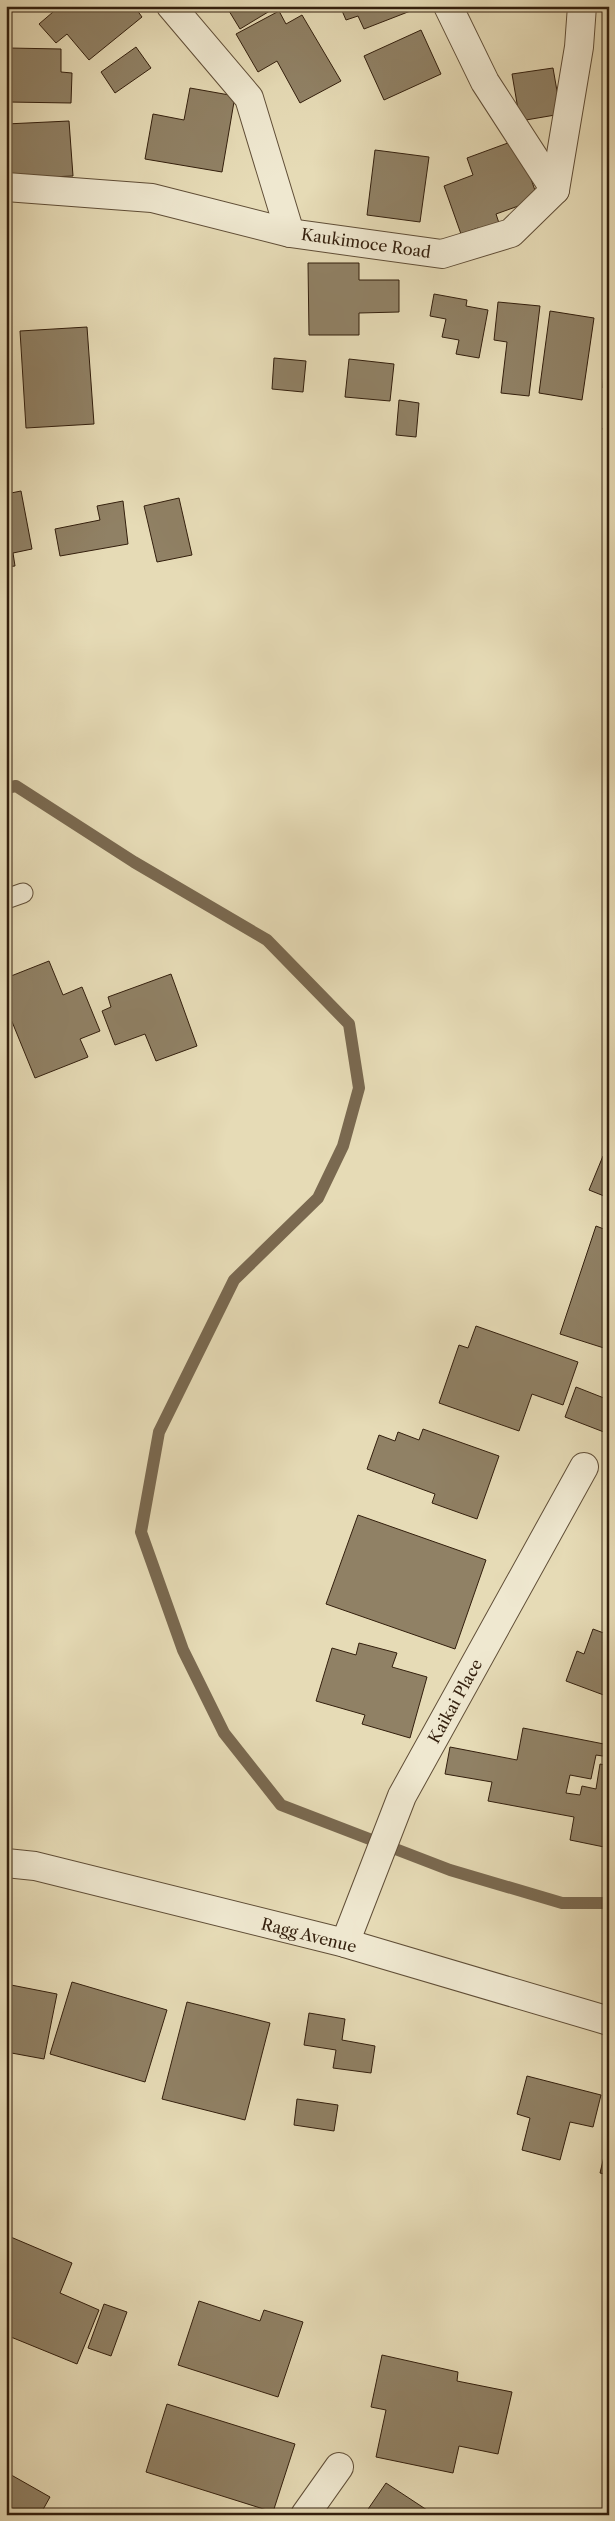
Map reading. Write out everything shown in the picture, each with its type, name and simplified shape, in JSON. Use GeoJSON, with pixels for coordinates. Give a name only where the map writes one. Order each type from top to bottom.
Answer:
{"type":"FeatureCollection","features":[{"type":"Feature","properties":{"kind":"street"},"geometry":{"type":"LineString","coordinates":[[171,6],[249,98],[290,233]]}},
{"type":"Feature","properties":{"kind":"street"},"geometry":{"type":"LineString","coordinates":[[448,6],[485,82],[555,190]]}},
{"type":"Feature","properties":{"kind":"street"},"geometry":{"type":"LineString","coordinates":[[555,190],[579,47],[582,6]]}},
{"type":"Feature","properties":{"kind":"street","name":"Kaukimoce Road"},"geometry":{"type":"LineString","coordinates":[[6,187],[152,198],[290,233],[442,254],[511,233],[555,190]]}},
{"type":"Feature","properties":{"kind":"street","name":"Kaikai Place"},"geometry":{"type":"LineString","coordinates":[[345,1943],[402,1796],[584,1467]]}},
{"type":"Feature","properties":{"kind":"street","name":"Ragg Avenue"},"geometry":{"type":"LineString","coordinates":[[6,1863],[35,1866],[345,1943],[609,2021]]}},
{"type":"Feature","properties":{"kind":"street"},"geometry":{"type":"LineString","coordinates":[[305,2515],[339,2467]]}},
{"type":"Feature","properties":{"kind":"building"},"geometry":{"type":"Polygon","coordinates":[[[60,6],[134,6],[142,17],[89,60],[67,34],[56,43],[39,24],[60,6]]]}},
{"type":"Feature","properties":{"kind":"building"},"geometry":{"type":"Polygon","coordinates":[[[226,6],[278,6],[240,29],[226,6]]]}},
{"type":"Feature","properties":{"kind":"building"},"geometry":{"type":"Polygon","coordinates":[[[340,6],[411,6],[413,10],[364,29],[358,16],[346,20],[340,6]]]}},
{"type":"Feature","properties":{"kind":"building"},"geometry":{"type":"Polygon","coordinates":[[[279,11],[286,24],[302,15],[341,81],[300,103],[277,61],[258,72],[236,34],[279,11]]]}},
{"type":"Feature","properties":{"kind":"building"},"geometry":{"type":"Polygon","coordinates":[[[421,30],[441,74],[384,100],[364,56],[421,30]]]}},
{"type":"Feature","properties":{"kind":"building"},"geometry":{"type":"Polygon","coordinates":[[[136,47],[151,68],[115,93],[101,72],[136,47]]]}},
{"type":"Feature","properties":{"kind":"building"},"geometry":{"type":"Polygon","coordinates":[[[9,48],[61,49],[61,72],[72,73],[71,103],[8,102],[9,48]]]}},
{"type":"Feature","properties":{"kind":"building"},"geometry":{"type":"Polygon","coordinates":[[[553,68],[561,114],[520,121],[512,74],[553,68]]]}},
{"type":"Feature","properties":{"kind":"building"},"geometry":{"type":"Polygon","coordinates":[[[190,88],[235,96],[222,172],[145,159],[153,114],[184,120],[190,88]]]}},
{"type":"Feature","properties":{"kind":"building"},"geometry":{"type":"Polygon","coordinates":[[[69,121],[73,176],[6,179],[6,124],[69,121]]]}},
{"type":"Feature","properties":{"kind":"building"},"geometry":{"type":"Polygon","coordinates":[[[516,140],[536,174],[530,176],[538,199],[496,214],[501,229],[482,236],[478,228],[461,234],[444,186],[473,175],[467,158],[516,140]]]}},
{"type":"Feature","properties":{"kind":"building"},"geometry":{"type":"Polygon","coordinates":[[[375,150],[429,157],[420,222],[367,215],[375,150]]]}},
{"type":"Feature","properties":{"kind":"building"},"geometry":{"type":"Polygon","coordinates":[[[308,263],[359,263],[359,280],[399,280],[399,312],[359,313],[359,335],[309,335],[308,263]]]}},
{"type":"Feature","properties":{"kind":"building"},"geometry":{"type":"Polygon","coordinates":[[[434,294],[467,300],[466,306],[488,310],[479,358],[456,354],[459,340],[442,337],[446,319],[430,316],[434,294]]]}},
{"type":"Feature","properties":{"kind":"building"},"geometry":{"type":"Polygon","coordinates":[[[498,302],[540,306],[529,396],[501,393],[507,342],[494,340],[498,302]]]}},
{"type":"Feature","properties":{"kind":"building"},"geometry":{"type":"Polygon","coordinates":[[[550,311],[594,318],[582,400],[539,393],[550,311]]]}},
{"type":"Feature","properties":{"kind":"building"},"geometry":{"type":"Polygon","coordinates":[[[87,327],[94,424],[26,428],[20,331],[87,327]]]}},
{"type":"Feature","properties":{"kind":"building"},"geometry":{"type":"Polygon","coordinates":[[[606,328],[609,328],[609,389],[603,388],[606,328]]]}},
{"type":"Feature","properties":{"kind":"building"},"geometry":{"type":"Polygon","coordinates":[[[6,338],[9,387],[6,387],[6,338]]]}},
{"type":"Feature","properties":{"kind":"building"},"geometry":{"type":"Polygon","coordinates":[[[274,358],[306,361],[303,392],[272,389],[274,358]]]}},
{"type":"Feature","properties":{"kind":"building"},"geometry":{"type":"Polygon","coordinates":[[[349,359],[394,364],[390,401],[345,397],[349,359]]]}},
{"type":"Feature","properties":{"kind":"building"},"geometry":{"type":"Polygon","coordinates":[[[399,400],[419,403],[416,437],[396,435],[399,400]]]}},
{"type":"Feature","properties":{"kind":"building"},"geometry":{"type":"Polygon","coordinates":[[[609,427],[609,458],[603,428],[609,427]]]}},
{"type":"Feature","properties":{"kind":"building"},"geometry":{"type":"Polygon","coordinates":[[[21,491],[32,549],[13,553],[15,566],[6,567],[6,494],[21,491]]]}},
{"type":"Feature","properties":{"kind":"building"},"geometry":{"type":"Polygon","coordinates":[[[179,498],[192,555],[157,562],[144,506],[179,498]]]}},
{"type":"Feature","properties":{"kind":"building"},"geometry":{"type":"Polygon","coordinates":[[[123,501],[128,544],[60,556],[55,529],[100,520],[97,506],[123,501]]]}},
{"type":"Feature","properties":{"kind":"building"},"geometry":{"type":"Polygon","coordinates":[[[49,961],[63,995],[82,987],[100,1031],[80,1039],[88,1057],[35,1078],[6,1007],[6,978],[49,961]]]}},
{"type":"Feature","properties":{"kind":"building"},"geometry":{"type":"Polygon","coordinates":[[[171,974],[197,1046],[156,1061],[145,1034],[115,1045],[102,1011],[111,1007],[108,997],[171,974]]]}},
{"type":"Feature","properties":{"kind":"building"},"geometry":{"type":"Polygon","coordinates":[[[603,1156],[609,1159],[609,1198],[589,1190],[603,1156]]]}},
{"type":"Feature","properties":{"kind":"building"},"geometry":{"type":"Polygon","coordinates":[[[596,1226],[609,1231],[609,1344],[607,1349],[560,1334],[596,1226]]]}},
{"type":"Feature","properties":{"kind":"building"},"geometry":{"type":"Polygon","coordinates":[[[476,1326],[578,1362],[563,1405],[532,1394],[519,1431],[439,1403],[459,1345],[468,1348],[476,1326]]]}},
{"type":"Feature","properties":{"kind":"building"},"geometry":{"type":"Polygon","coordinates":[[[576,1387],[609,1400],[609,1434],[565,1417],[576,1387]]]}},
{"type":"Feature","properties":{"kind":"building"},"geometry":{"type":"Polygon","coordinates":[[[423,1429],[499,1456],[477,1519],[432,1503],[435,1494],[367,1469],[379,1435],[395,1441],[398,1432],[419,1440],[423,1429]]]}},
{"type":"Feature","properties":{"kind":"building"},"geometry":{"type":"Polygon","coordinates":[[[358,1515],[486,1560],[455,1649],[326,1604],[358,1515]]]}},
{"type":"Feature","properties":{"kind":"building"},"geometry":{"type":"Polygon","coordinates":[[[593,1629],[609,1635],[609,1697],[566,1681],[577,1651],[584,1654],[593,1629]]]}},
{"type":"Feature","properties":{"kind":"building"},"geometry":{"type":"Polygon","coordinates":[[[359,1643],[397,1653],[392,1667],[427,1677],[410,1738],[362,1724],[365,1715],[316,1701],[332,1648],[356,1655],[359,1643]]]}},
{"type":"Feature","properties":{"kind":"building"},"geometry":{"type":"Polygon","coordinates":[[[523,1728],[609,1745],[609,1757],[596,1755],[591,1779],[570,1775],[566,1793],[580,1795],[582,1786],[596,1789],[600,1764],[609,1766],[609,1848],[570,1840],[574,1817],[488,1801],[492,1782],[445,1774],[450,1747],[517,1760],[523,1728]]]}},
{"type":"Feature","properties":{"kind":"building"},"geometry":{"type":"Polygon","coordinates":[[[72,1982],[167,2010],[145,2082],[50,2054],[72,1982]]]}},
{"type":"Feature","properties":{"kind":"building"},"geometry":{"type":"Polygon","coordinates":[[[6,1984],[57,1994],[44,2059],[6,2052],[6,1984]]]}},
{"type":"Feature","properties":{"kind":"building"},"geometry":{"type":"Polygon","coordinates":[[[187,2002],[270,2023],[245,2120],[162,2099],[187,2002]]]}},
{"type":"Feature","properties":{"kind":"building"},"geometry":{"type":"Polygon","coordinates":[[[309,2013],[345,2019],[342,2040],[375,2046],[371,2073],[333,2068],[336,2050],[304,2045],[309,2013]]]}},
{"type":"Feature","properties":{"kind":"building"},"geometry":{"type":"Polygon","coordinates":[[[527,2076],[601,2095],[593,2127],[570,2122],[560,2160],[522,2150],[530,2118],[517,2114],[527,2076]]]}},
{"type":"Feature","properties":{"kind":"building"},"geometry":{"type":"Polygon","coordinates":[[[297,2099],[338,2105],[334,2131],[294,2125],[297,2099]]]}},
{"type":"Feature","properties":{"kind":"building"},"geometry":{"type":"Polygon","coordinates":[[[609,2136],[609,2175],[600,2173],[609,2136]]]}},
{"type":"Feature","properties":{"kind":"building"},"geometry":{"type":"Polygon","coordinates":[[[6,2235],[72,2263],[60,2293],[99,2310],[77,2364],[6,2335],[6,2235]]]}},
{"type":"Feature","properties":{"kind":"building"},"geometry":{"type":"Polygon","coordinates":[[[199,2301],[260,2321],[264,2310],[303,2322],[278,2397],[178,2365],[199,2301]]]}},
{"type":"Feature","properties":{"kind":"building"},"geometry":{"type":"Polygon","coordinates":[[[104,2304],[127,2312],[111,2356],[88,2348],[104,2304]]]}},
{"type":"Feature","properties":{"kind":"building"},"geometry":{"type":"Polygon","coordinates":[[[382,2355],[458,2372],[457,2381],[512,2392],[498,2454],[459,2446],[453,2473],[376,2457],[386,2410],[371,2407],[382,2355]]]}},
{"type":"Feature","properties":{"kind":"building"},"geometry":{"type":"Polygon","coordinates":[[[167,2404],[295,2444],[273,2512],[146,2472],[167,2404]]]}},
{"type":"Feature","properties":{"kind":"building"},"geometry":{"type":"Polygon","coordinates":[[[6,2472],[50,2497],[40,2515],[6,2515],[6,2472]]]}},
{"type":"Feature","properties":{"kind":"building"},"geometry":{"type":"Polygon","coordinates":[[[386,2483],[427,2510],[424,2515],[364,2515],[386,2483]]]}},
{"type":"Feature","properties":{"kind":"waterway"},"geometry":{"type":"LineString","coordinates":[[6,788],[16,786],[134,862],[267,940],[349,1024],[359,1088],[343,1146],[318,1198],[234,1280],[159,1432],[141,1532],[183,1650],[224,1733],[281,1805],[450,1870],[562,1903],[609,1903]]}}]}
